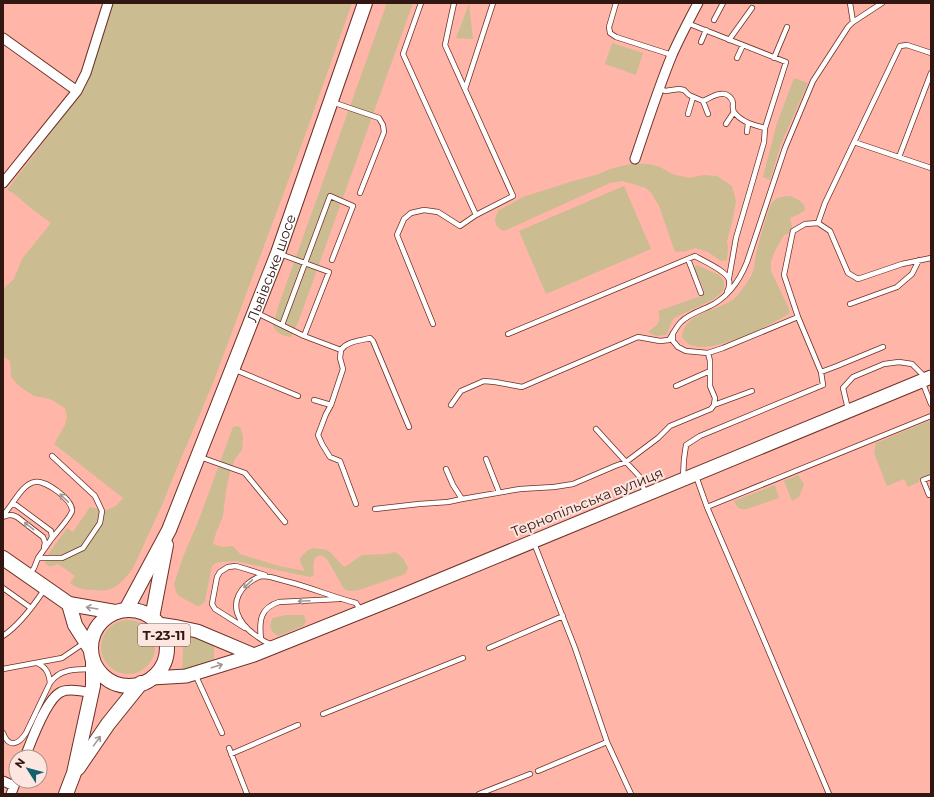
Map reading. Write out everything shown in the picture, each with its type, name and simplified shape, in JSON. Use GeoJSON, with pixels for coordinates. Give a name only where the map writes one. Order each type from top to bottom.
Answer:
{"type":"FeatureCollection","features":[{"type":"Feature","properties":{"kind":"main road","name":"Львівське шосе"},"geometry":{"type":"LineString","coordinates":[[121,611],[169,530],[278,253],[365,3]]}},
{"type":"Feature","properties":{"kind":"main road","name":"Тернопільська вулиця"},"geometry":{"type":"LineString","coordinates":[[146,680],[186,676],[254,655],[362,612],[926,379]]}},
{"type":"Feature","properties":{"kind":"main road","name":"Львівське шосе"},"geometry":{"type":"LineString","coordinates":[[155,621],[169,530]]}},
{"type":"Feature","properties":{"kind":"main road","name":"Т-23-11"},"geometry":{"type":"LineString","coordinates":[[3,558],[69,604],[121,611],[138,611],[155,621],[197,631],[254,655]]}},
{"type":"Feature","properties":{"kind":"main road"},"geometry":{"type":"LineString","coordinates":[[69,604],[75,624],[99,671],[107,679],[118,684],[130,686],[146,680]]}},
{"type":"Feature","properties":{"kind":"main road"},"geometry":{"type":"LineString","coordinates":[[66,794],[74,773],[92,693],[92,638],[97,627],[105,618],[121,611]]}},
{"type":"Feature","properties":{"kind":"main road","name":"Т-23-11"},"geometry":{"type":"LineString","coordinates":[[146,680],[160,669],[165,658],[166,646],[164,635],[155,621]]}},
{"type":"Feature","properties":{"kind":"main road"},"geometry":{"type":"LineString","coordinates":[[74,773],[108,724],[146,680]]}},
{"type":"Feature","properties":{"kind":"street"},"geometry":{"type":"LineString","coordinates":[[3,183],[77,91],[86,73],[108,3]]}},
{"type":"Feature","properties":{"kind":"street"},"geometry":{"type":"LineString","coordinates":[[635,159],[672,55],[698,3]]}},
{"type":"Feature","properties":{"kind":"street"},"geometry":{"type":"LineString","coordinates":[[3,38],[77,91]]}},
{"type":"Feature","properties":{"kind":"street"},"geometry":{"type":"LineString","coordinates":[[28,749],[34,733],[52,699],[61,692],[76,690],[92,693]]}},
{"type":"Feature","properties":{"kind":"lane"},"geometry":{"type":"LineString","coordinates":[[421,3],[403,54],[476,215]]}},
{"type":"Feature","properties":{"kind":"lane"},"geometry":{"type":"LineString","coordinates":[[433,324],[397,235],[404,219],[412,213],[424,210],[438,212],[460,226],[476,215],[513,196],[445,45],[454,3]]}},
{"type":"Feature","properties":{"kind":"lane"},"geometry":{"type":"LineString","coordinates":[[465,89],[493,3]]}},
{"type":"Feature","properties":{"kind":"lane"},"geometry":{"type":"LineString","coordinates":[[616,3],[609,27],[610,33],[616,37],[672,55]]}},
{"type":"Feature","properties":{"kind":"lane"},"geometry":{"type":"LineString","coordinates":[[714,20],[723,3]]}},
{"type":"Feature","properties":{"kind":"lane"},"geometry":{"type":"LineString","coordinates":[[850,3],[853,22]]}},
{"type":"Feature","properties":{"kind":"lane"},"geometry":{"type":"LineString","coordinates":[[451,405],[461,391],[484,381],[522,387],[638,337],[660,341],[669,340],[681,321],[723,299],[736,285],[747,262],[785,148],[813,81],[848,27],[853,22],[882,3]]}},
{"type":"Feature","properties":{"kind":"lane"},"geometry":{"type":"LineString","coordinates":[[729,40],[752,8]]}},
{"type":"Feature","properties":{"kind":"lane"},"geometry":{"type":"LineString","coordinates":[[687,23],[786,62],[765,128],[764,142],[736,238],[729,278],[730,285],[723,299]]}},
{"type":"Feature","properties":{"kind":"lane"},"geometry":{"type":"LineString","coordinates":[[774,58],[787,27]]}},
{"type":"Feature","properties":{"kind":"lane"},"geometry":{"type":"LineString","coordinates":[[701,42],[706,30]]}},
{"type":"Feature","properties":{"kind":"lane"},"geometry":{"type":"LineString","coordinates":[[737,58],[743,45]]}},
{"type":"Feature","properties":{"kind":"lane"},"geometry":{"type":"LineString","coordinates":[[818,223],[825,203],[900,46],[907,45],[931,53]]}},
{"type":"Feature","properties":{"kind":"lane"},"geometry":{"type":"LineString","coordinates":[[899,157],[931,73]]}},
{"type":"Feature","properties":{"kind":"lane"},"geometry":{"type":"LineString","coordinates":[[660,86],[661,89],[665,91],[679,89],[684,90],[693,97],[703,101],[708,114]]}},
{"type":"Feature","properties":{"kind":"lane"},"geometry":{"type":"LineString","coordinates":[[703,101],[715,95],[728,95],[733,101],[734,112],[748,123],[765,128]]}},
{"type":"Feature","properties":{"kind":"lane"},"geometry":{"type":"LineString","coordinates":[[688,114],[693,97]]}},
{"type":"Feature","properties":{"kind":"lane"},"geometry":{"type":"LineString","coordinates":[[331,101],[379,118],[383,125],[384,132],[360,193]]}},
{"type":"Feature","properties":{"kind":"lane"},"geometry":{"type":"LineString","coordinates":[[726,124],[734,112]]}},
{"type":"Feature","properties":{"kind":"lane"},"geometry":{"type":"LineString","coordinates":[[746,132],[748,123]]}},
{"type":"Feature","properties":{"kind":"lane"},"geometry":{"type":"LineString","coordinates":[[854,142],[931,168]]}},
{"type":"Feature","properties":{"kind":"lane"},"geometry":{"type":"LineString","coordinates":[[282,325],[330,196],[353,206],[332,260]]}},
{"type":"Feature","properties":{"kind":"lane"},"geometry":{"type":"LineString","coordinates":[[683,479],[686,445],[700,436],[823,386],[821,372],[798,316],[784,275],[793,231],[805,224],[818,223],[830,231],[848,273],[858,279],[902,264],[931,258]]}},
{"type":"Feature","properties":{"kind":"lane"},"geometry":{"type":"LineString","coordinates":[[278,253],[329,272],[304,336]]}},
{"type":"Feature","properties":{"kind":"lane"},"geometry":{"type":"LineString","coordinates":[[508,334],[695,256],[724,273],[729,278]]}},
{"type":"Feature","properties":{"kind":"lane"},"geometry":{"type":"LineString","coordinates":[[688,260],[701,293]]}},
{"type":"Feature","properties":{"kind":"lane"},"geometry":{"type":"LineString","coordinates":[[850,304],[897,287],[912,274],[919,260]]}},
{"type":"Feature","properties":{"kind":"lane"},"geometry":{"type":"LineString","coordinates":[[254,312],[304,336],[341,350]]}},
{"type":"Feature","properties":{"kind":"lane"},"geometry":{"type":"LineString","coordinates":[[673,333],[673,341],[678,348],[686,351],[708,353],[798,316]]}},
{"type":"Feature","properties":{"kind":"lane"},"geometry":{"type":"LineString","coordinates":[[356,504],[340,461],[330,457],[318,435],[331,405],[343,369],[340,358],[343,347],[348,344],[370,338],[374,340],[408,427]]}},
{"type":"Feature","properties":{"kind":"lane"},"geometry":{"type":"LineString","coordinates":[[821,372],[883,347]]}},
{"type":"Feature","properties":{"kind":"lane"},"geometry":{"type":"LineString","coordinates":[[708,353],[710,361],[710,386],[715,398],[714,405]]}},
{"type":"Feature","properties":{"kind":"lane"},"geometry":{"type":"LineString","coordinates":[[848,411],[843,388],[853,377],[884,364],[899,362],[912,364],[926,379],[931,404]]}},
{"type":"Feature","properties":{"kind":"lane"},"geometry":{"type":"LineString","coordinates":[[232,368],[298,396]]}},
{"type":"Feature","properties":{"kind":"lane"},"geometry":{"type":"LineString","coordinates":[[676,386],[710,371]]}},
{"type":"Feature","properties":{"kind":"lane"},"geometry":{"type":"LineString","coordinates":[[375,509],[448,502],[499,492],[573,484],[626,462],[658,438],[670,426],[710,409],[714,405],[752,391]]}},
{"type":"Feature","properties":{"kind":"lane"},"geometry":{"type":"LineString","coordinates":[[314,400],[331,405]]}},
{"type":"Feature","properties":{"kind":"lane"},"geometry":{"type":"LineString","coordinates":[[707,507],[931,416]]}},
{"type":"Feature","properties":{"kind":"lane"},"geometry":{"type":"LineString","coordinates":[[596,429],[639,476],[646,495]]}},
{"type":"Feature","properties":{"kind":"lane"},"geometry":{"type":"LineString","coordinates":[[38,558],[62,558],[83,548],[100,523],[102,511],[95,496],[52,456]]}},
{"type":"Feature","properties":{"kind":"lane"},"geometry":{"type":"LineString","coordinates":[[198,456],[245,473],[285,522]]}},
{"type":"Feature","properties":{"kind":"lane"},"geometry":{"type":"LineString","coordinates":[[486,459],[499,492]]}},
{"type":"Feature","properties":{"kind":"lane"},"geometry":{"type":"LineString","coordinates":[[446,469],[453,485],[462,499]]}},
{"type":"Feature","properties":{"kind":"lane"},"geometry":{"type":"LineString","coordinates":[[695,474],[707,507],[829,794]]}},
{"type":"Feature","properties":{"kind":"lane"},"geometry":{"type":"LineString","coordinates":[[931,477],[923,480],[930,495],[931,494]]}},
{"type":"Feature","properties":{"kind":"lane"},"geometry":{"type":"LineString","coordinates":[[3,516],[24,488],[29,484],[36,482],[48,485],[65,498],[71,508],[71,514],[44,548],[34,568],[28,576]]}},
{"type":"Feature","properties":{"kind":"lane"},"geometry":{"type":"LineString","coordinates":[[12,505],[16,505],[51,531],[52,537],[50,541]]}},
{"type":"Feature","properties":{"kind":"lane"},"geometry":{"type":"LineString","coordinates":[[3,516],[12,515],[43,537],[45,542],[44,548]]}},
{"type":"Feature","properties":{"kind":"lane"},"geometry":{"type":"LineString","coordinates":[[534,541],[575,648],[607,742],[631,794]]}},
{"type":"Feature","properties":{"kind":"lane"},"geometry":{"type":"LineString","coordinates":[[276,646],[261,639],[215,609],[212,604],[217,577],[220,572],[228,567],[236,566],[356,603],[362,612]]}},
{"type":"Feature","properties":{"kind":"lane"},"geometry":{"type":"LineString","coordinates":[[249,631],[238,617],[236,608],[237,599],[241,591],[255,578],[262,576],[274,578]]}},
{"type":"Feature","properties":{"kind":"lane"},"geometry":{"type":"LineString","coordinates":[[3,588],[31,608]]}},
{"type":"Feature","properties":{"kind":"lane"},"geometry":{"type":"LineString","coordinates":[[3,636],[17,624],[31,608],[45,588]]}},
{"type":"Feature","properties":{"kind":"lane"},"geometry":{"type":"LineString","coordinates":[[261,639],[260,626],[262,616],[265,610],[271,605],[279,602],[343,599]]}},
{"type":"Feature","properties":{"kind":"lane"},"geometry":{"type":"LineString","coordinates":[[489,648],[563,616]]}},
{"type":"Feature","properties":{"kind":"lane"},"geometry":{"type":"LineString","coordinates":[[3,669],[62,658],[91,655]]}},
{"type":"Feature","properties":{"kind":"lane"},"geometry":{"type":"LineString","coordinates":[[3,733],[8,742],[18,742],[22,739],[53,678],[72,669],[91,655]]}},
{"type":"Feature","properties":{"kind":"lane"},"geometry":{"type":"LineString","coordinates":[[323,714],[464,658]]}},
{"type":"Feature","properties":{"kind":"lane"},"geometry":{"type":"LineString","coordinates":[[36,663],[48,671],[50,683]]}},
{"type":"Feature","properties":{"kind":"lane"},"geometry":{"type":"LineString","coordinates":[[194,673],[222,733]]}},
{"type":"Feature","properties":{"kind":"lane"},"geometry":{"type":"LineString","coordinates":[[231,754],[298,725]]}},
{"type":"Feature","properties":{"kind":"lane"},"geometry":{"type":"LineString","coordinates":[[538,771],[607,742]]}},
{"type":"Feature","properties":{"kind":"lane"},"geometry":{"type":"LineString","coordinates":[[229,748],[247,794]]}},
{"type":"Feature","properties":{"kind":"lane"},"geometry":{"type":"LineString","coordinates":[[479,794],[530,774]]}},
{"type":"Feature","properties":{"kind":"shaded area"},"geometry":{"type":"Polygon","coordinates":[[[113,3],[352,3],[303,141],[213,383],[163,503],[133,568],[118,585],[111,589],[102,590],[76,587],[70,583],[75,576],[58,564],[48,566],[45,563],[45,559],[67,528],[73,532],[90,507],[104,511],[116,506],[123,498],[54,444],[65,425],[67,417],[65,408],[50,399],[34,396],[20,387],[11,377],[10,361],[3,356],[3,289],[14,279],[22,259],[51,223],[13,193],[7,190],[86,87],[113,3]]]}},
{"type":"Feature","properties":{"kind":"shaded area"},"geometry":{"type":"Polygon","coordinates":[[[387,3],[413,3],[299,320],[291,337],[285,336],[276,331],[273,326],[278,307],[387,3]]]}},
{"type":"Feature","properties":{"kind":"shaded area"},"geometry":{"type":"Polygon","coordinates":[[[469,4],[473,39],[456,38],[469,4]]]}},
{"type":"Feature","properties":{"kind":"shaded area"},"geometry":{"type":"Polygon","coordinates":[[[612,43],[643,53],[636,75],[605,64],[612,43]]]}},
{"type":"Feature","properties":{"kind":"shaded area"},"geometry":{"type":"Polygon","coordinates":[[[794,78],[808,83],[781,144],[770,180],[763,177],[777,123],[794,78]]]}},
{"type":"Feature","properties":{"kind":"shaded area"},"geometry":{"type":"Polygon","coordinates":[[[630,164],[649,164],[660,167],[672,174],[689,178],[704,175],[717,176],[732,186],[736,201],[727,241],[727,260],[721,261],[708,252],[695,248],[675,252],[659,206],[652,194],[646,188],[623,181],[610,183],[504,231],[496,225],[495,219],[498,211],[523,197],[630,164]]]}},
{"type":"Feature","properties":{"kind":"shaded area"},"geometry":{"type":"Polygon","coordinates":[[[624,186],[651,249],[546,294],[519,231],[624,186]]]}},
{"type":"Feature","properties":{"kind":"shaded area"},"geometry":{"type":"Polygon","coordinates":[[[790,196],[802,202],[805,210],[790,218],[793,231],[784,235],[771,261],[771,271],[789,309],[789,314],[769,325],[729,342],[704,347],[688,344],[682,337],[684,328],[689,322],[704,313],[729,302],[736,297],[747,283],[753,271],[757,250],[770,206],[778,198],[790,196]]]}},
{"type":"Feature","properties":{"kind":"shaded area"},"geometry":{"type":"Polygon","coordinates":[[[697,265],[719,275],[724,281],[724,289],[712,300],[674,318],[666,335],[656,336],[648,332],[659,321],[658,311],[701,296],[704,290],[694,268],[697,265]]]}},
{"type":"Feature","properties":{"kind":"shaded area"},"geometry":{"type":"Polygon","coordinates":[[[931,421],[931,474],[919,479],[919,482],[908,487],[904,479],[887,486],[874,453],[876,443],[931,421]]]}},
{"type":"Feature","properties":{"kind":"shaded area"},"geometry":{"type":"Polygon","coordinates":[[[233,427],[240,427],[243,436],[242,450],[235,459],[230,472],[223,516],[213,544],[222,547],[233,546],[240,554],[279,566],[305,571],[300,562],[300,558],[308,550],[314,548],[327,550],[345,567],[362,555],[389,554],[395,552],[403,558],[408,568],[405,574],[359,590],[349,591],[344,589],[327,559],[319,555],[315,559],[313,567],[314,575],[310,577],[235,561],[221,562],[215,563],[212,566],[205,601],[201,605],[197,606],[179,596],[176,592],[174,584],[183,557],[198,522],[233,427]]]}},
{"type":"Feature","properties":{"kind":"shaded area"},"geometry":{"type":"Polygon","coordinates":[[[798,475],[804,484],[799,497],[792,501],[784,481],[798,475]]]}},
{"type":"Feature","properties":{"kind":"shaded area"},"geometry":{"type":"Polygon","coordinates":[[[775,485],[779,498],[747,509],[739,508],[734,501],[775,485]]]}},
{"type":"Feature","properties":{"kind":"shaded area"},"geometry":{"type":"Polygon","coordinates":[[[286,615],[304,615],[306,621],[303,626],[278,636],[273,632],[270,626],[271,621],[273,618],[286,615]]]}},
{"type":"Feature","properties":{"kind":"shaded area"},"geometry":{"type":"Polygon","coordinates":[[[123,620],[133,620],[143,624],[151,632],[155,642],[155,652],[151,662],[143,670],[133,674],[123,674],[113,670],[105,662],[101,652],[101,642],[105,632],[113,624],[123,620]]]}},
{"type":"Feature","properties":{"kind":"shaded area"},"geometry":{"type":"Polygon","coordinates":[[[184,632],[214,646],[214,661],[182,671],[184,632]]]}}]}
